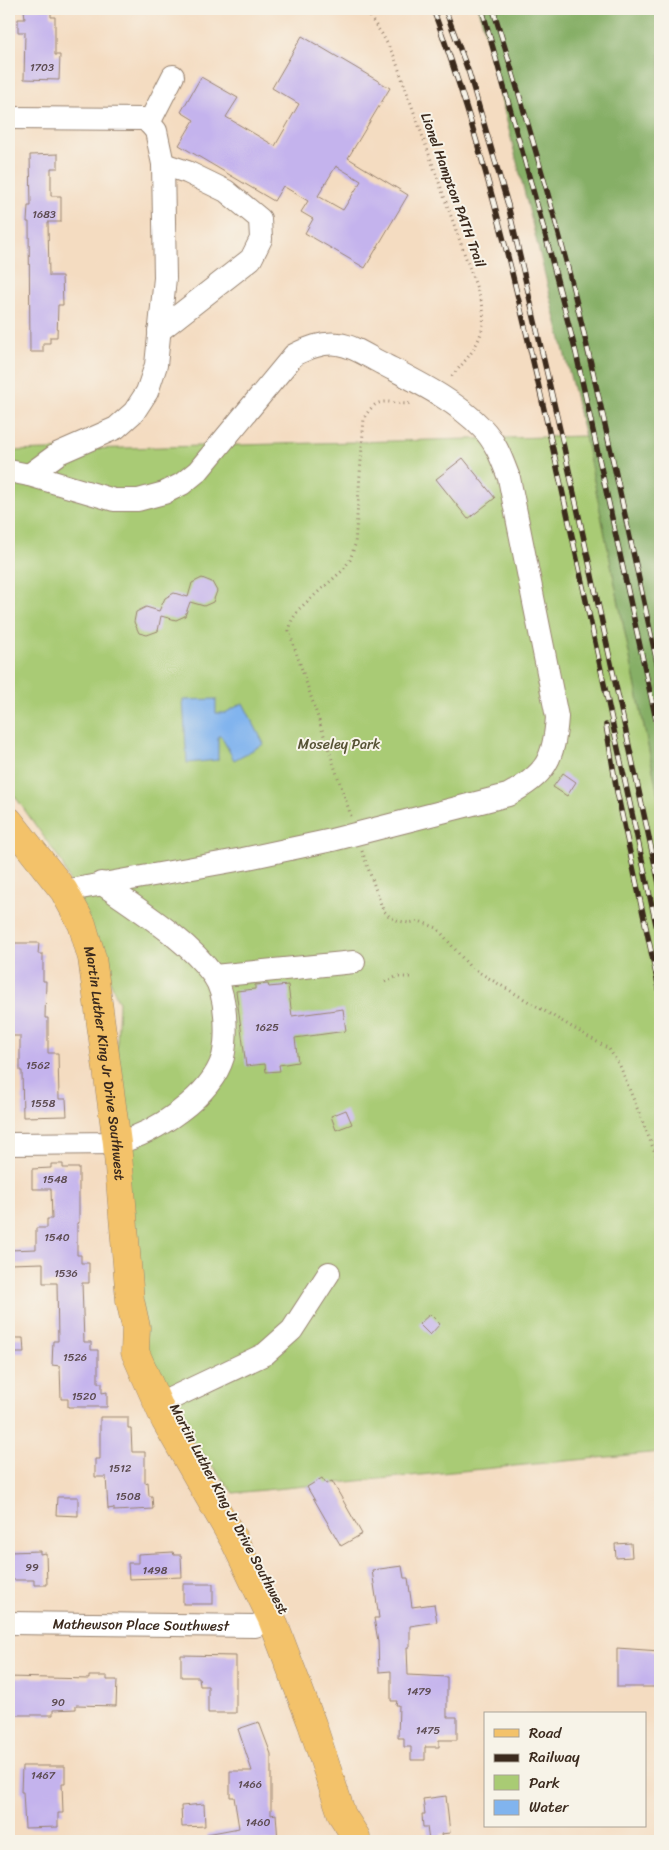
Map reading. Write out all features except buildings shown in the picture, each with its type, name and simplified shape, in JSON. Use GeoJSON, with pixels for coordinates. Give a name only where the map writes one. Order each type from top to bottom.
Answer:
{"type":"FeatureCollection","features":[{"type":"Feature","properties":{"kind":"main road","name":"Martin Luther King Jr Drive Southwest"},"geometry":{"type":"LineString","coordinates":[[9,821],[64,890],[82,924],[92,958],[117,1143],[130,1300],[136,1327],[135,1352],[158,1404],[235,1542],[272,1619],[312,1724],[342,1814],[357,1839]]}},
{"type":"Feature","properties":{"kind":"main road","name":"Martin Luther King Jr Drive Southwest"},"geometry":{"type":"LineString","coordinates":[[136,1327],[150,1344],[172,1398],[279,1599],[329,1723],[359,1812],[357,1839]]}},
{"type":"Feature","properties":{"kind":"street"},"geometry":{"type":"LineString","coordinates":[[149,123],[172,76]]}},
{"type":"Feature","properties":{"kind":"street"},"geometry":{"type":"LineString","coordinates":[[9,118],[146,119],[156,131],[163,164],[165,278],[156,365],[147,392],[134,412],[116,428],[19,473]]}},
{"type":"Feature","properties":{"kind":"street"},"geometry":{"type":"LineString","coordinates":[[159,331],[250,259],[261,238],[260,219],[226,191],[187,172],[163,164]]}},
{"type":"Feature","properties":{"kind":"street"},"geometry":{"type":"LineString","coordinates":[[19,473],[114,500],[138,500],[164,493],[182,484],[198,470],[294,355],[308,348],[323,344],[338,344],[354,349],[422,385],[465,413],[483,429],[499,450],[509,478],[557,717],[555,743],[546,765],[529,783],[508,795],[332,840],[243,859],[64,890]]}},
{"type":"Feature","properties":{"kind":"street"},"geometry":{"type":"LineString","coordinates":[[9,1144],[117,1143],[148,1133],[197,1096],[215,1075],[223,1056],[226,1027],[223,1000],[214,976],[194,953],[153,920],[101,883]]}},
{"type":"Feature","properties":{"kind":"street"},"geometry":{"type":"LineString","coordinates":[[214,976],[354,962]]}},
{"type":"Feature","properties":{"kind":"street"},"geometry":{"type":"LineString","coordinates":[[172,1398],[265,1354],[292,1330],[329,1273]]}},
{"type":"Feature","properties":{"kind":"street","name":"Mathewson Place Southwest"},"geometry":{"type":"LineString","coordinates":[[9,1623],[255,1626],[272,1619]]}},
{"type":"Feature","properties":{"kind":"path","name":"Lionel Hampton PATH Trail"},"geometry":{"type":"LineString","coordinates":[[364,9],[382,34],[394,56],[482,303],[484,316],[481,336],[471,354],[449,378]]}},
{"type":"Feature","properties":{"kind":"path"},"geometry":{"type":"LineString","coordinates":[[350,816],[289,631],[292,620],[299,609],[342,570],[350,560],[355,546],[364,418],[371,406],[387,400],[408,404],[421,402]]}},
{"type":"Feature","properties":{"kind":"path"},"geometry":{"type":"LineString","coordinates":[[363,853],[383,910],[390,917],[409,923],[419,921],[437,928],[470,967],[609,1049],[620,1066],[660,1165]]}},
{"type":"Feature","properties":{"kind":"path"},"geometry":{"type":"LineString","coordinates":[[385,982],[396,977],[410,977]]}},
{"type":"Feature","properties":{"kind":"green space"},"geometry":{"type":"Polygon","coordinates":[[[479,9],[660,9],[660,805],[585,436],[479,9]]]}},
{"type":"Feature","properties":{"kind":"green space","name":"Moseley Park"},"geometry":{"type":"Polygon","coordinates":[[[585,436],[660,805],[660,1452],[233,1493],[132,1362],[115,1086],[119,1003],[61,861],[9,788],[9,451],[585,436]]]}},
{"type":"Feature","properties":{"kind":"water"},"geometry":{"type":"Polygon","coordinates":[[[216,699],[216,713],[225,713],[243,703],[264,744],[234,760],[221,736],[218,736],[218,760],[187,763],[183,700],[216,699]]]}},
{"type":"Feature","properties":{"kind":"railway"},"geometry":{"type":"LineString","coordinates":[[433,9],[472,126],[520,304],[660,943]]}},
{"type":"Feature","properties":{"kind":"railway"},"geometry":{"type":"LineString","coordinates":[[445,9],[469,73],[508,205],[561,434],[660,888]]}},
{"type":"Feature","properties":{"kind":"railway"},"geometry":{"type":"LineString","coordinates":[[482,9],[543,226],[576,353],[660,738]]}},
{"type":"Feature","properties":{"kind":"railway"},"geometry":{"type":"LineString","coordinates":[[493,9],[515,79],[574,292],[660,676]]}},
{"type":"Feature","properties":{"kind":"railway"},"geometry":{"type":"LineString","coordinates":[[606,725],[617,792],[660,993]]}}]}
